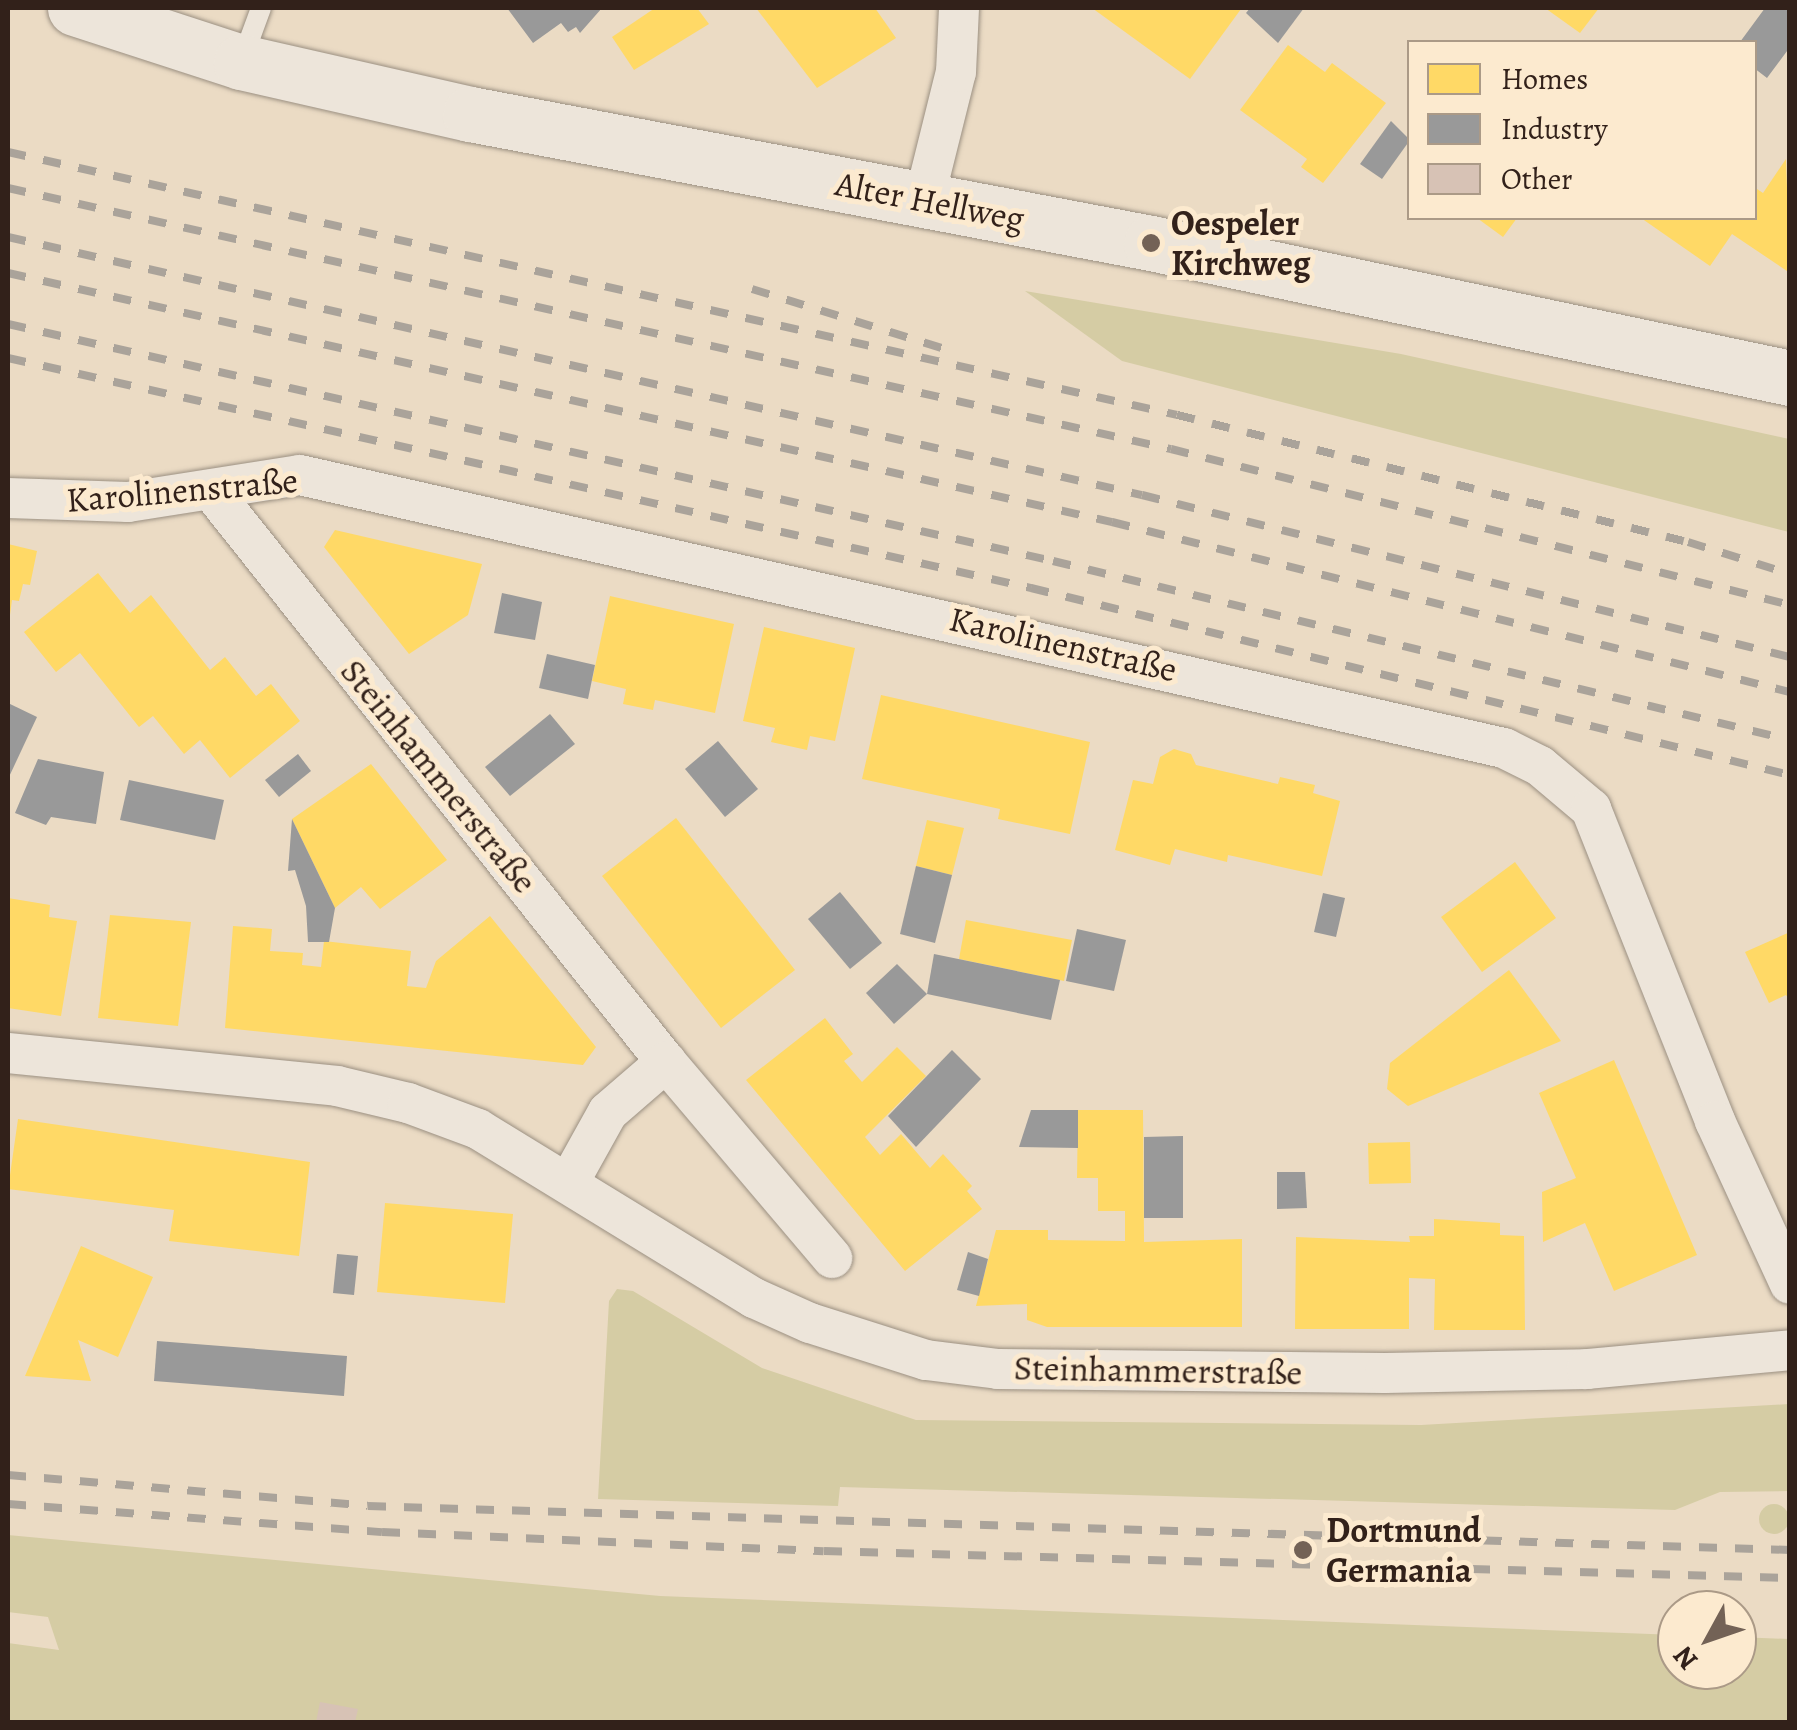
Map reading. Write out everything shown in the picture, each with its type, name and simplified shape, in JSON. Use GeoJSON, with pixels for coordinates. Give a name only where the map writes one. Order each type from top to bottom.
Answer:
{"type":"FeatureCollection","features":[{"type":"Feature","properties":{"kind":"street","name":"Alter Hellweg"},"geometry":{"type":"LineString","coordinates":[[75,8],[242,62],[470,114],[924,200],[1790,378]]}},
{"type":"Feature","properties":{"kind":"street"},"geometry":{"type":"LineString","coordinates":[[924,200],[956,72],[959,8]]}},
{"type":"Feature","properties":{"kind":"street","name":"Karolinenstraße"},"geometry":{"type":"LineString","coordinates":[[8,498],[128,502],[300,475],[1379,716],[1504,748],[1568,788],[1591,809],[1614,858],[1714,1122],[1790,1284]]}},
{"type":"Feature","properties":{"kind":"street","name":"Steinhammerstraße"},"geometry":{"type":"LineString","coordinates":[[211,490],[666,1062],[832,1258]]}},
{"type":"Feature","properties":{"kind":"street","name":"Steinhammerstraße"},"geometry":{"type":"LineString","coordinates":[[8,1054],[375,1094],[478,1128],[754,1298],[810,1323],[926,1360],[998,1369],[1385,1372],[1586,1369],[1790,1350]]}},
{"type":"Feature","properties":{"kind":"street"},"geometry":{"type":"LineString","coordinates":[[570,1182],[608,1112],[666,1062]]}},
{"type":"Feature","properties":{"kind":"lane"},"geometry":{"type":"LineString","coordinates":[[242,62],[261,8]]}},
{"type":"Feature","properties":{"kind":"shaded area"},"geometry":{"type":"Polygon","coordinates":[[[1025,291],[1401,354],[1789,439],[1789,532],[1122,361],[1025,291]]]}},
{"type":"Feature","properties":{"kind":"shaded area"},"geometry":{"type":"Polygon","coordinates":[[[617,1289],[633,1291],[762,1368],[916,1420],[1421,1425],[1789,1404],[1789,1491],[1720,1492],[1675,1510],[840,1487],[838,1506],[598,1499],[609,1301],[617,1289]]]}},
{"type":"Feature","properties":{"kind":"shaded area"},"geometry":{"type":"Polygon","coordinates":[[[1774,1504],[1788,1513],[1789,1519],[1780,1533],[1774,1534],[1760,1525],[1759,1519],[1768,1505],[1774,1504]]]}},
{"type":"Feature","properties":{"kind":"shaded area"},"geometry":{"type":"Polygon","coordinates":[[[8,1535],[660,1596],[1657,1634],[1657,1690],[1757,1690],[1757,1638],[1789,1639],[1790,1722],[8,1722],[8,1643],[59,1650],[48,1617],[8,1612],[8,1535]]]}},
{"type":"Feature","properties":{"kind":"building: Homes"},"geometry":{"type":"Polygon","coordinates":[[[655,8],[697,8],[709,24],[634,70],[612,37],[655,8]]]}},
{"type":"Feature","properties":{"kind":"building: Homes"},"geometry":{"type":"Polygon","coordinates":[[[756,8],[875,8],[896,38],[817,88],[756,8]]]}},
{"type":"Feature","properties":{"kind":"building: Homes"},"geometry":{"type":"Polygon","coordinates":[[[1092,8],[1239,8],[1241,9],[1190,79],[1092,8]]]}},
{"type":"Feature","properties":{"kind":"building: Homes"},"geometry":{"type":"Polygon","coordinates":[[[1545,8],[1599,8],[1580,33],[1545,8]]]}},
{"type":"Feature","properties":{"kind":"building: Homes"},"geometry":{"type":"Polygon","coordinates":[[[1288,45],[1325,72],[1332,63],[1386,103],[1323,183],[1301,167],[1307,159],[1240,110],[1288,45]]]}},
{"type":"Feature","properties":{"kind":"building: Homes"},"geometry":{"type":"Polygon","coordinates":[[[1786,159],[1790,273],[1732,234],[1710,266],[1644,220],[1757,220],[1757,189],[1763,193],[1786,159]]]}},
{"type":"Feature","properties":{"kind":"building: Homes"},"geometry":{"type":"Polygon","coordinates":[[[1480,220],[1516,220],[1503,237],[1480,220]]]}},
{"type":"Feature","properties":{"kind":"building: Homes"},"geometry":{"type":"Polygon","coordinates":[[[335,530],[482,564],[468,615],[409,654],[324,547],[335,530]]]}},
{"type":"Feature","properties":{"kind":"building: Homes"},"geometry":{"type":"Polygon","coordinates":[[[8,544],[37,551],[30,585],[23,584],[19,601],[12,600],[10,615],[8,544]]]}},
{"type":"Feature","properties":{"kind":"building: Homes"},"geometry":{"type":"Polygon","coordinates":[[[98,573],[130,613],[151,595],[210,670],[225,657],[256,696],[271,684],[300,721],[230,778],[200,740],[184,754],[153,716],[139,727],[80,653],[56,672],[24,632],[98,573]]]}},
{"type":"Feature","properties":{"kind":"building: Homes"},"geometry":{"type":"Polygon","coordinates":[[[610,596],[734,624],[715,713],[655,700],[653,710],[623,704],[626,689],[592,681],[610,596]]]}},
{"type":"Feature","properties":{"kind":"building: Homes"},"geometry":{"type":"Polygon","coordinates":[[[764,627],[855,648],[835,741],[810,736],[807,750],[771,742],[775,728],[743,721],[764,627]]]}},
{"type":"Feature","properties":{"kind":"building: Homes"},"geometry":{"type":"Polygon","coordinates":[[[881,695],[1090,742],[1070,834],[998,819],[1000,809],[862,779],[881,695]]]}},
{"type":"Feature","properties":{"kind":"building: Homes"},"geometry":{"type":"Polygon","coordinates":[[[1174,749],[1191,754],[1196,765],[1278,784],[1280,777],[1315,785],[1313,793],[1340,801],[1322,876],[1228,855],[1227,862],[1175,849],[1170,865],[1115,850],[1133,780],[1153,784],[1160,757],[1174,749]]]}},
{"type":"Feature","properties":{"kind":"building: Homes"},"geometry":{"type":"Polygon","coordinates":[[[371,764],[447,860],[380,909],[361,887],[335,908],[292,819],[371,764]]]}},
{"type":"Feature","properties":{"kind":"building: Homes"},"geometry":{"type":"Polygon","coordinates":[[[676,818],[795,970],[721,1028],[602,876],[676,818]]]}},
{"type":"Feature","properties":{"kind":"building: Homes"},"geometry":{"type":"Polygon","coordinates":[[[927,820],[964,828],[952,875],[916,866],[927,820]]]}},
{"type":"Feature","properties":{"kind":"building: Homes"},"geometry":{"type":"Polygon","coordinates":[[[1515,862],[1556,918],[1482,972],[1441,917],[1515,862]]]}},
{"type":"Feature","properties":{"kind":"building: Homes"},"geometry":{"type":"Polygon","coordinates":[[[8,898],[50,905],[49,917],[77,921],[61,1016],[8,1008],[8,898]]]}},
{"type":"Feature","properties":{"kind":"building: Homes"},"geometry":{"type":"Polygon","coordinates":[[[110,915],[191,922],[178,1026],[98,1018],[110,915]]]}},
{"type":"Feature","properties":{"kind":"building: Homes"},"geometry":{"type":"Polygon","coordinates":[[[490,916],[596,1047],[583,1065],[225,1028],[233,926],[272,929],[270,951],[303,953],[302,965],[321,967],[324,941],[411,951],[407,986],[426,988],[436,961],[490,916]]]}},
{"type":"Feature","properties":{"kind":"building: Homes"},"geometry":{"type":"Polygon","coordinates":[[[966,920],[1072,940],[1064,981],[959,959],[966,920]]]}},
{"type":"Feature","properties":{"kind":"building: Homes"},"geometry":{"type":"Polygon","coordinates":[[[1790,932],[1790,1001],[1786,995],[1769,1003],[1745,952],[1790,932]]]}},
{"type":"Feature","properties":{"kind":"building: Homes"},"geometry":{"type":"Polygon","coordinates":[[[1509,970],[1561,1041],[1408,1106],[1387,1089],[1390,1063],[1509,970]]]}},
{"type":"Feature","properties":{"kind":"building: Homes"},"geometry":{"type":"Polygon","coordinates":[[[825,1018],[853,1054],[844,1061],[862,1082],[897,1047],[926,1076],[865,1137],[880,1155],[901,1134],[930,1168],[943,1154],[972,1186],[967,1191],[982,1209],[905,1271],[746,1080],[825,1018]]]}},
{"type":"Feature","properties":{"kind":"building: Homes"},"geometry":{"type":"Polygon","coordinates":[[[1614,1060],[1697,1255],[1614,1291],[1585,1223],[1543,1242],[1542,1192],[1576,1178],[1539,1093],[1614,1060]]]}},
{"type":"Feature","properties":{"kind":"building: Homes"},"geometry":{"type":"Polygon","coordinates":[[[1078,1110],[1143,1110],[1144,1242],[1242,1239],[1242,1327],[1047,1327],[1027,1320],[1027,1304],[976,1306],[996,1230],[1048,1230],[1048,1240],[1125,1241],[1125,1211],[1098,1211],[1098,1178],[1077,1178],[1078,1110]]]}},
{"type":"Feature","properties":{"kind":"building: Homes"},"geometry":{"type":"Polygon","coordinates":[[[18,1119],[310,1162],[299,1256],[169,1241],[174,1210],[8,1189],[18,1119]]]}},
{"type":"Feature","properties":{"kind":"building: Homes"},"geometry":{"type":"Polygon","coordinates":[[[1410,1142],[1411,1183],[1369,1184],[1368,1143],[1410,1142]]]}},
{"type":"Feature","properties":{"kind":"building: Homes"},"geometry":{"type":"Polygon","coordinates":[[[385,1203],[513,1214],[505,1303],[377,1292],[385,1203]]]}},
{"type":"Feature","properties":{"kind":"building: Homes"},"geometry":{"type":"Polygon","coordinates":[[[1434,1219],[1500,1223],[1500,1235],[1524,1236],[1525,1330],[1434,1330],[1435,1279],[1409,1278],[1409,1329],[1295,1329],[1296,1237],[1410,1242],[1409,1236],[1434,1236],[1434,1219]]]}},
{"type":"Feature","properties":{"kind":"building: Homes"},"geometry":{"type":"Polygon","coordinates":[[[81,1246],[153,1277],[118,1357],[78,1340],[91,1381],[25,1376],[81,1246]]]}},
{"type":"Feature","properties":{"kind":"building: Industry"},"geometry":{"type":"Polygon","coordinates":[[[507,8],[602,8],[580,33],[576,27],[568,32],[561,23],[533,43],[507,8]]]}},
{"type":"Feature","properties":{"kind":"building: Industry"},"geometry":{"type":"Polygon","coordinates":[[[1250,8],[1304,8],[1278,43],[1246,13],[1250,8]]]}},
{"type":"Feature","properties":{"kind":"building: Industry"},"geometry":{"type":"Polygon","coordinates":[[[1765,8],[1790,8],[1790,47],[1767,78],[1757,70],[1757,40],[1741,40],[1765,8]]]}},
{"type":"Feature","properties":{"kind":"building: Industry"},"geometry":{"type":"Polygon","coordinates":[[[1391,121],[1407,137],[1407,144],[1382,179],[1360,164],[1391,121]]]}},
{"type":"Feature","properties":{"kind":"building: Industry"},"geometry":{"type":"Polygon","coordinates":[[[502,593],[542,602],[535,640],[494,633],[502,593]]]}},
{"type":"Feature","properties":{"kind":"building: Industry"},"geometry":{"type":"Polygon","coordinates":[[[547,654],[595,665],[588,699],[539,688],[547,654]]]}},
{"type":"Feature","properties":{"kind":"building: Industry"},"geometry":{"type":"Polygon","coordinates":[[[8,703],[37,717],[8,779],[8,703]]]}},
{"type":"Feature","properties":{"kind":"building: Industry"},"geometry":{"type":"Polygon","coordinates":[[[550,714],[575,744],[510,796],[485,767],[550,714]]]}},
{"type":"Feature","properties":{"kind":"building: Industry"},"geometry":{"type":"Polygon","coordinates":[[[718,741],[758,789],[725,817],[685,769],[718,741]]]}},
{"type":"Feature","properties":{"kind":"building: Industry"},"geometry":{"type":"Polygon","coordinates":[[[298,754],[311,771],[279,797],[265,780],[298,754]]]}},
{"type":"Feature","properties":{"kind":"building: Industry"},"geometry":{"type":"Polygon","coordinates":[[[38,759],[104,772],[96,824],[51,817],[46,825],[15,813],[38,759]]]}},
{"type":"Feature","properties":{"kind":"building: Industry"},"geometry":{"type":"Polygon","coordinates":[[[129,780],[224,800],[215,840],[120,820],[129,780]]]}},
{"type":"Feature","properties":{"kind":"building: Industry"},"geometry":{"type":"Polygon","coordinates":[[[292,819],[335,908],[329,942],[308,942],[306,906],[295,870],[288,871],[292,819]]]}},
{"type":"Feature","properties":{"kind":"building: Industry"},"geometry":{"type":"Polygon","coordinates":[[[916,866],[952,875],[935,943],[900,934],[916,866]]]}},
{"type":"Feature","properties":{"kind":"building: Industry"},"geometry":{"type":"Polygon","coordinates":[[[840,892],[882,943],[850,969],[808,919],[840,892]]]}},
{"type":"Feature","properties":{"kind":"building: Industry"},"geometry":{"type":"Polygon","coordinates":[[[1323,893],[1345,898],[1336,937],[1314,932],[1323,893]]]}},
{"type":"Feature","properties":{"kind":"building: Industry"},"geometry":{"type":"Polygon","coordinates":[[[1077,929],[1126,940],[1114,991],[1066,981],[1077,929]]]}},
{"type":"Feature","properties":{"kind":"building: Industry"},"geometry":{"type":"Polygon","coordinates":[[[934,954],[1060,980],[1051,1020],[927,994],[934,954]]]}},
{"type":"Feature","properties":{"kind":"building: Industry"},"geometry":{"type":"Polygon","coordinates":[[[897,964],[927,994],[894,1024],[866,993],[897,964]]]}},
{"type":"Feature","properties":{"kind":"building: Industry"},"geometry":{"type":"Polygon","coordinates":[[[952,1050],[981,1079],[916,1147],[888,1116],[952,1050]]]}},
{"type":"Feature","properties":{"kind":"building: Industry"},"geometry":{"type":"Polygon","coordinates":[[[1031,1110],[1078,1110],[1078,1148],[1019,1147],[1031,1110]]]}},
{"type":"Feature","properties":{"kind":"building: Industry"},"geometry":{"type":"Polygon","coordinates":[[[1183,1136],[1183,1218],[1144,1218],[1144,1137],[1183,1136]]]}},
{"type":"Feature","properties":{"kind":"building: Industry"},"geometry":{"type":"Polygon","coordinates":[[[1277,1172],[1305,1172],[1307,1208],[1277,1209],[1277,1172]]]}},
{"type":"Feature","properties":{"kind":"building: Industry"},"geometry":{"type":"Polygon","coordinates":[[[968,1252],[988,1259],[979,1296],[957,1290],[968,1252]]]}},
{"type":"Feature","properties":{"kind":"building: Industry"},"geometry":{"type":"Polygon","coordinates":[[[337,1254],[358,1256],[354,1295],[333,1293],[337,1254]]]}},
{"type":"Feature","properties":{"kind":"building: Industry"},"geometry":{"type":"Polygon","coordinates":[[[157,1341],[347,1356],[344,1396],[154,1381],[157,1341]]]}},
{"type":"Feature","properties":{"kind":"building: Other"},"geometry":{"type":"Polygon","coordinates":[[[320,1702],[358,1709],[355,1722],[316,1722],[320,1702]]]}},
{"type":"Feature","properties":{"kind":"railway"},"geometry":{"type":"LineString","coordinates":[[8,152],[1177,415],[1688,542],[1790,574]]}},
{"type":"Feature","properties":{"kind":"railway"},"geometry":{"type":"LineString","coordinates":[[8,188],[1171,449],[1790,605]]}},
{"type":"Feature","properties":{"kind":"railway"},"geometry":{"type":"LineString","coordinates":[[8,237],[1142,495],[1790,657]]}},
{"type":"Feature","properties":{"kind":"railway"},"geometry":{"type":"LineString","coordinates":[[8,273],[1112,522],[1790,692]]}},
{"type":"Feature","properties":{"kind":"railway"},"geometry":{"type":"LineString","coordinates":[[752,289],[957,353]]}},
{"type":"Feature","properties":{"kind":"railway"},"geometry":{"type":"LineString","coordinates":[[8,324],[1053,561],[1790,740]]}},
{"type":"Feature","properties":{"kind":"railway"},"geometry":{"type":"LineString","coordinates":[[8,358],[1031,588],[1790,775]]}},
{"type":"Feature","properties":{"kind":"railway"},"geometry":{"type":"LineString","coordinates":[[8,1475],[368,1506],[1790,1550]]}},
{"type":"Feature","properties":{"kind":"railway"},"geometry":{"type":"LineString","coordinates":[[8,1504],[382,1532],[824,1551],[1790,1578]]}},
{"type":"Feature","properties":{"kind":"place","name":"Oespeler Kirchweg"},"geometry":{"type":"Point","coordinates":[1151,243]}},
{"type":"Feature","properties":{"kind":"place","name":"Dortmund Germania"},"geometry":{"type":"Point","coordinates":[1303,1550]}}]}
